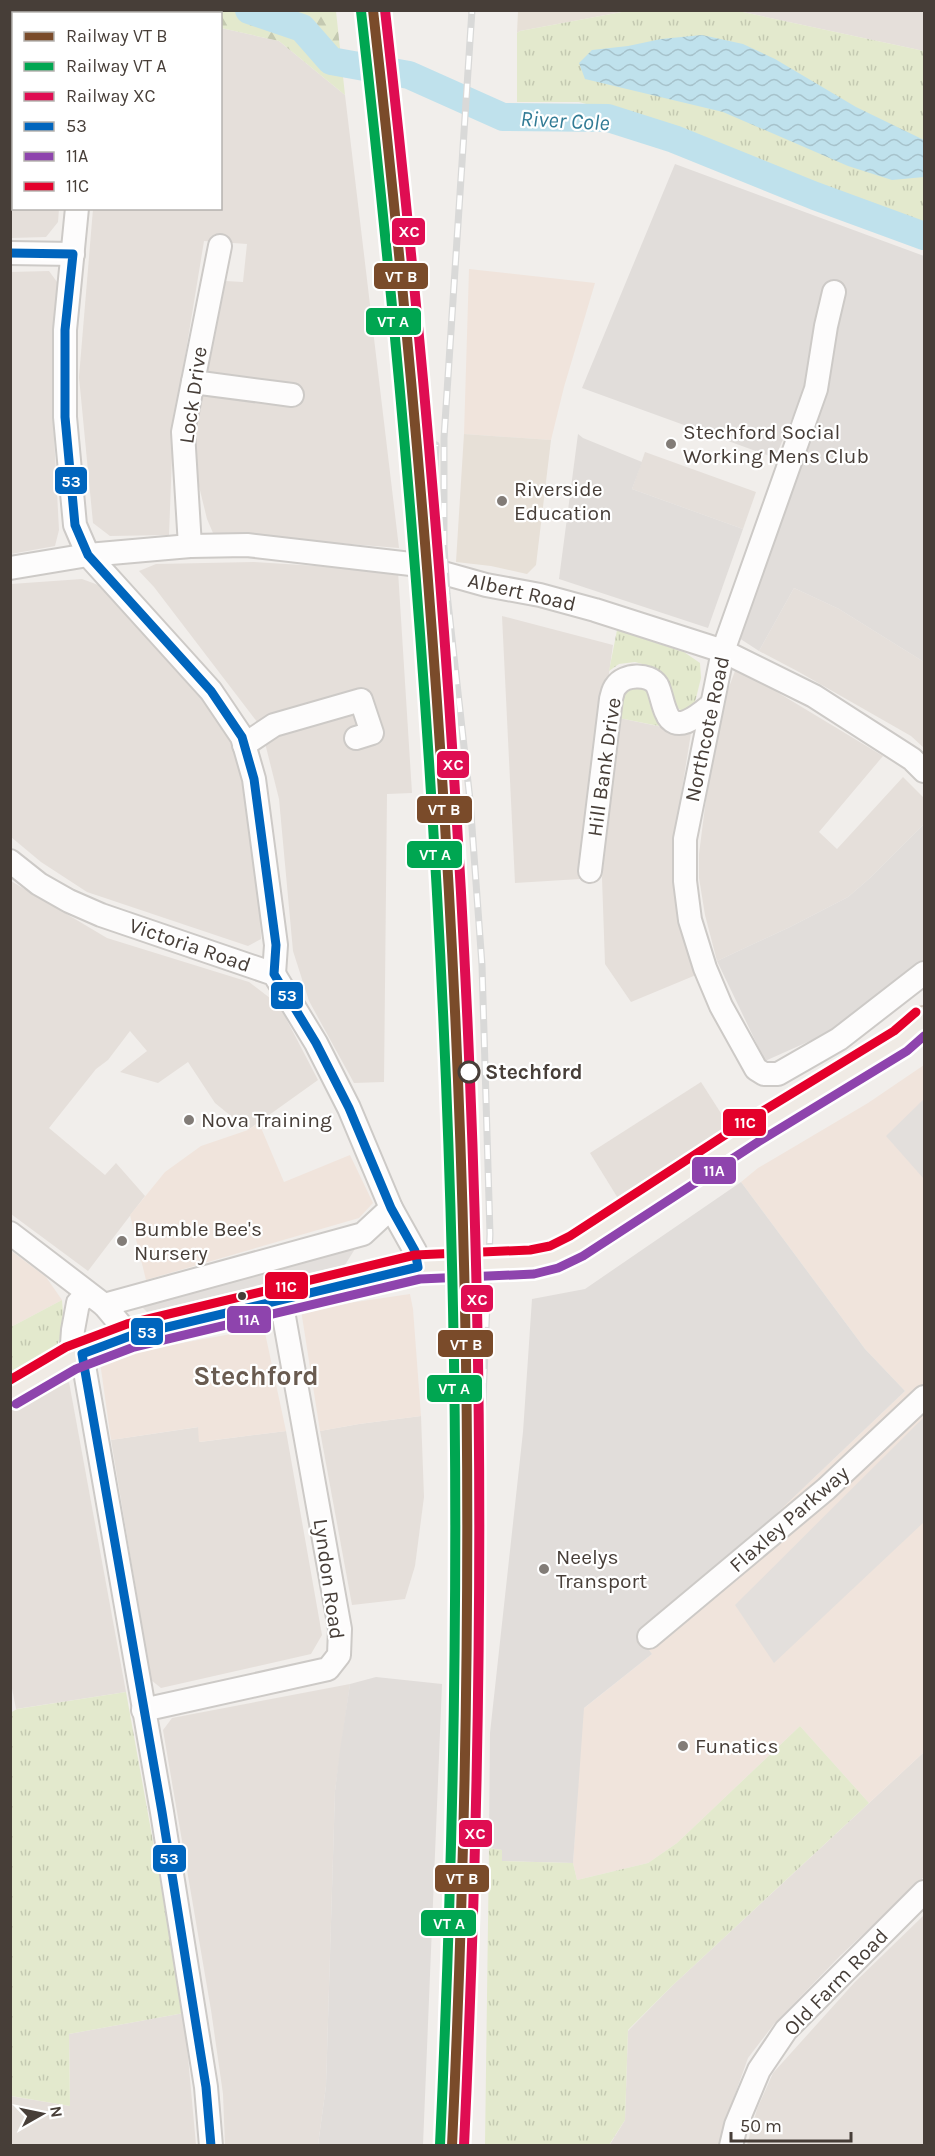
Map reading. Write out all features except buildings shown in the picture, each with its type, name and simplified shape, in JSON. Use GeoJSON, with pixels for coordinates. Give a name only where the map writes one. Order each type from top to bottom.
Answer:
{"type":"FeatureCollection","features":[{"type":"Feature","properties":{"kind":"main road"},"geometry":{"type":"LineString","coordinates":[[10,1394],[77,1356],[130,1336],[422,1267],[520,1263],[554,1257],[576,1246],[752,1132],[901,1041],[924,1021]]}},
{"type":"Feature","properties":{"kind":"street"},"geometry":{"type":"LineString","coordinates":[[77,210],[65,330],[65,417],[75,525],[88,555],[212,692],[242,737],[254,779],[275,933],[274,974]]}},
{"type":"Feature","properties":{"kind":"street","name":"Lock Drive"},"geometry":{"type":"LineString","coordinates":[[190,546],[183,432],[220,246]]}},
{"type":"Feature","properties":{"kind":"street"},"geometry":{"type":"LineString","coordinates":[[10,253],[73,254]]}},
{"type":"Feature","properties":{"kind":"street","name":"Northcote Road"},"geometry":{"type":"LineString","coordinates":[[834,292],[816,388],[723,651],[685,839],[685,880],[690,920],[705,968],[722,1006],[756,1069],[764,1074],[778,1074],[839,1039],[924,973]]}},
{"type":"Feature","properties":{"kind":"street"},"geometry":{"type":"LineString","coordinates":[[193,382],[292,395]]}},
{"type":"Feature","properties":{"kind":"street","name":"Albert Road"},"geometry":{"type":"LineString","coordinates":[[10,568],[88,555],[190,546],[247,545],[411,564],[486,585],[540,595],[595,610],[723,651],[814,696],[912,759],[924,771]]}},
{"type":"Feature","properties":{"kind":"street","name":"Hill Bank Drive"},"geometry":{"type":"LineString","coordinates":[[590,871],[611,699],[616,686],[626,678],[634,676],[649,678],[658,688],[668,717],[677,723],[697,717],[711,705]]}},
{"type":"Feature","properties":{"kind":"street"},"geometry":{"type":"LineString","coordinates":[[244,745],[274,725],[361,700],[372,733],[356,738]]}},
{"type":"Feature","properties":{"kind":"street","name":"Victoria Road"},"geometry":{"type":"LineString","coordinates":[[10,861],[39,884],[101,915],[274,974],[316,1042],[349,1108],[391,1208],[422,1267]]}},
{"type":"Feature","properties":{"kind":"street"},"geometry":{"type":"LineString","coordinates":[[211,2145],[206,2087],[162,1812],[77,1356],[73,1330],[78,1303],[363,1234],[391,1208]]}},
{"type":"Feature","properties":{"kind":"street"},"geometry":{"type":"LineString","coordinates":[[10,1233],[96,1299],[130,1336]]}},
{"type":"Feature","properties":{"kind":"street","name":"Lyndon Road"},"geometry":{"type":"LineString","coordinates":[[143,1710],[328,1669],[339,1655],[340,1629],[281,1300]]}},
{"type":"Feature","properties":{"kind":"street","name":"Flaxley Parkway"},"geometry":{"type":"LineString","coordinates":[[650,1637],[826,1489],[924,1397]]}},
{"type":"Feature","properties":{"kind":"street","name":"Old Farm Road"},"geometry":{"type":"LineString","coordinates":[[731,2145],[736,2125],[759,2070],[786,2030],[924,1892]]}},
{"type":"Feature","properties":{"kind":"shaded area"},"geometry":{"type":"Polygon","coordinates":[[[518,11],[627,11],[517,33],[518,11]]]}},
{"type":"Feature","properties":{"kind":"shaded area"},"geometry":{"type":"Polygon","coordinates":[[[738,11],[924,11],[924,51],[738,11]]]}},
{"type":"Feature","properties":{"kind":"shaded area"},"geometry":{"type":"Polygon","coordinates":[[[222,28],[279,41],[345,95],[399,548],[213,533],[207,519],[196,474],[196,432],[220,283],[243,282],[247,244],[204,241],[173,430],[169,535],[110,536],[93,523],[79,377],[93,210],[222,210],[222,28]]]}},
{"type":"Feature","properties":{"kind":"shaded area"},"geometry":{"type":"Polygon","coordinates":[[[12,30],[12,210],[59,210],[58,222],[46,237],[11,238],[10,31],[12,30]]]}},
{"type":"Feature","properties":{"kind":"shaded area"},"geometry":{"type":"Polygon","coordinates":[[[675,164],[924,256],[924,662],[839,609],[794,588],[759,651],[739,638],[809,379],[775,458],[582,388],[675,164]]]}},
{"type":"Feature","properties":{"kind":"shaded area"},"geometry":{"type":"Polygon","coordinates":[[[469,269],[595,283],[551,440],[464,434],[469,269]]]}},
{"type":"Feature","properties":{"kind":"shaded area"},"geometry":{"type":"Polygon","coordinates":[[[49,271],[57,282],[52,397],[59,530],[55,546],[11,554],[10,272],[49,271]]]}},
{"type":"Feature","properties":{"kind":"shaded area","name":"Riverside Education"},"geometry":{"type":"Polygon","coordinates":[[[464,434],[551,440],[536,565],[527,574],[491,566],[456,562],[464,434]]]}},
{"type":"Feature","properties":{"kind":"shaded area"},"geometry":{"type":"Polygon","coordinates":[[[578,434],[642,462],[632,489],[743,529],[708,628],[559,579],[578,434]]]}},
{"type":"Feature","properties":{"kind":"shaded area"},"geometry":{"type":"Polygon","coordinates":[[[645,452],[756,492],[743,529],[632,489],[645,452]]]}},
{"type":"Feature","properties":{"kind":"shaded area"},"geometry":{"type":"Polygon","coordinates":[[[254,562],[398,571],[412,793],[387,794],[384,1082],[354,1083],[309,1001],[293,951],[279,799],[261,727],[154,587],[139,571],[156,564],[254,562]]]}},
{"type":"Feature","properties":{"kind":"shaded area"},"geometry":{"type":"Polygon","coordinates":[[[82,579],[101,586],[208,703],[236,748],[259,883],[261,939],[248,946],[87,892],[41,862],[11,837],[11,584],[82,579]]]}},
{"type":"Feature","properties":{"kind":"shaded area"},"geometry":{"type":"Polygon","coordinates":[[[794,588],[839,609],[924,662],[924,748],[911,736],[759,651],[794,588]]]}},
{"type":"Feature","properties":{"kind":"shaded area"},"geometry":{"type":"Polygon","coordinates":[[[502,616],[613,645],[580,879],[515,883],[502,616]]]}},
{"type":"Feature","properties":{"kind":"shaded area"},"geometry":{"type":"Polygon","coordinates":[[[735,671],[744,672],[883,756],[819,832],[837,849],[903,777],[924,798],[924,824],[848,897],[717,961],[705,915],[699,878],[699,854],[723,703],[735,671]]]}},
{"type":"Feature","properties":{"kind":"shaded area"},"geometry":{"type":"Polygon","coordinates":[[[619,718],[691,733],[674,839],[674,884],[679,923],[696,975],[631,1002],[605,964],[602,878],[619,718]]]}},
{"type":"Feature","properties":{"kind":"shaded area"},"geometry":{"type":"Polygon","coordinates":[[[924,824],[924,965],[884,996],[821,1036],[765,1061],[717,961],[848,897],[924,824]]]}},
{"type":"Feature","properties":{"kind":"shaded area"},"geometry":{"type":"Polygon","coordinates":[[[11,881],[107,938],[249,982],[279,1005],[318,1080],[248,1130],[215,1103],[188,1062],[158,1083],[120,1072],[147,1051],[130,1031],[49,1128],[105,1175],[116,1163],[145,1196],[88,1271],[11,1214],[11,881]]]}},
{"type":"Feature","properties":{"kind":"shaded area"},"geometry":{"type":"Polygon","coordinates":[[[924,1065],[924,1752],[869,1803],[800,1726],[677,1843],[648,1863],[577,1880],[573,1863],[583,1709],[652,1654],[637,1635],[689,1597],[905,1391],[865,1349],[741,1182],[758,1168],[868,1103],[924,1065]]]}},
{"type":"Feature","properties":{"kind":"shaded area"},"geometry":{"type":"Polygon","coordinates":[[[701,1082],[731,1129],[619,1200],[590,1153],[701,1082]]]}},
{"type":"Feature","properties":{"kind":"shaded area"},"geometry":{"type":"Polygon","coordinates":[[[924,1099],[924,1179],[886,1136],[924,1099]]]}},
{"type":"Feature","properties":{"kind":"shaded area"},"geometry":{"type":"Polygon","coordinates":[[[259,1123],[284,1182],[350,1155],[373,1203],[359,1218],[146,1280],[130,1215],[165,1172],[201,1146],[248,1130],[259,1123]]]}},
{"type":"Feature","properties":{"kind":"shaded area"},"geometry":{"type":"Polygon","coordinates":[[[741,1182],[865,1349],[905,1391],[689,1597],[637,1634],[652,1654],[584,1708],[573,1863],[502,1861],[502,1850],[489,1848],[490,1733],[523,1432],[532,1299],[585,1289],[741,1182]]]}},
{"type":"Feature","properties":{"kind":"shaded area"},"geometry":{"type":"Polygon","coordinates":[[[358,1244],[345,1265],[147,1312],[136,1301],[358,1244]]]}},
{"type":"Feature","properties":{"kind":"shaded area"},"geometry":{"type":"Polygon","coordinates":[[[10,1250],[46,1277],[62,1300],[11,1327],[10,1250]]]}},
{"type":"Feature","properties":{"kind":"shaded area"},"geometry":{"type":"Polygon","coordinates":[[[410,1294],[421,1416],[320,1431],[301,1310],[410,1294]]]}},
{"type":"Feature","properties":{"kind":"shaded area"},"geometry":{"type":"Polygon","coordinates":[[[264,1328],[286,1431],[199,1442],[198,1427],[111,1440],[100,1362],[138,1351],[264,1328]]]}},
{"type":"Feature","properties":{"kind":"shaded area"},"geometry":{"type":"Polygon","coordinates":[[[69,1382],[126,1692],[16,1709],[10,1678],[10,1407],[69,1382]]]}},
{"type":"Feature","properties":{"kind":"shaded area"},"geometry":{"type":"Polygon","coordinates":[[[421,1416],[424,1497],[415,1566],[405,1599],[352,1605],[320,1431],[421,1416]]]}},
{"type":"Feature","properties":{"kind":"shaded area"},"geometry":{"type":"Polygon","coordinates":[[[924,1417],[924,1522],[774,1663],[735,1605],[924,1417]]]}},
{"type":"Feature","properties":{"kind":"shaded area"},"geometry":{"type":"Polygon","coordinates":[[[199,1427],[200,1442],[286,1431],[322,1635],[311,1654],[161,1688],[151,1680],[111,1440],[199,1427]]]}},
{"type":"Feature","properties":{"kind":"shaded area"},"geometry":{"type":"Polygon","coordinates":[[[376,1677],[442,1684],[423,2145],[318,2145],[326,2086],[335,1791],[340,1750],[350,1684],[376,1677]]]}},
{"type":"Feature","properties":{"kind":"shaded area"},"geometry":{"type":"Polygon","coordinates":[[[350,1684],[335,1791],[326,2086],[318,2145],[225,2145],[223,2094],[211,2010],[163,1730],[172,1718],[350,1684]]]}},
{"type":"Feature","properties":{"kind":"shaded area"},"geometry":{"type":"Polygon","coordinates":[[[924,1752],[924,1877],[840,1956],[774,2024],[748,2058],[728,2114],[721,2145],[609,2146],[625,2120],[628,2031],[673,1985],[924,1752]]]}},
{"type":"Feature","properties":{"kind":"shaded area"},"geometry":{"type":"Polygon","coordinates":[[[924,1915],[924,2145],[747,2145],[757,2109],[773,2073],[854,1983],[924,1915]]]}},
{"type":"Feature","properties":{"kind":"shaded area"},"geometry":{"type":"Polygon","coordinates":[[[184,2013],[196,2145],[11,2145],[10,2096],[70,2106],[69,2034],[184,2013]]]}},
{"type":"Feature","properties":{"kind":"green space"},"geometry":{"type":"Polygon","coordinates":[[[11,11],[336,11],[345,95],[279,41],[222,28],[222,12],[12,12],[11,31],[11,11]]]}},
{"type":"Feature","properties":{"kind":"green space"},"geometry":{"type":"Polygon","coordinates":[[[627,11],[738,11],[924,51],[924,224],[855,200],[743,154],[660,124],[579,102],[517,102],[517,33],[627,11]]]}},
{"type":"Feature","properties":{"kind":"green space"},"geometry":{"type":"Polygon","coordinates":[[[617,630],[684,652],[700,663],[701,678],[694,706],[684,712],[674,706],[662,675],[654,667],[635,662],[619,664],[609,671],[617,630]]]}},
{"type":"Feature","properties":{"kind":"green space"},"geometry":{"type":"Polygon","coordinates":[[[636,682],[652,694],[659,726],[619,718],[622,687],[636,682]]]}},
{"type":"Feature","properties":{"kind":"green space"},"geometry":{"type":"Polygon","coordinates":[[[62,1300],[62,1331],[53,1351],[36,1367],[11,1382],[11,1327],[62,1300]]]}},
{"type":"Feature","properties":{"kind":"green space"},"geometry":{"type":"Polygon","coordinates":[[[126,1692],[184,2013],[69,2034],[70,2106],[11,2096],[10,1713],[17,1709],[126,1692]]]}},
{"type":"Feature","properties":{"kind":"green space"},"geometry":{"type":"Polygon","coordinates":[[[800,1726],[869,1803],[673,1985],[628,2030],[625,2120],[609,2145],[485,2145],[489,1848],[502,1850],[502,1861],[573,1863],[577,1880],[648,1863],[677,1843],[800,1726]]]}},
{"type":"Feature","properties":{"kind":"water"},"geometry":{"type":"Polygon","coordinates":[[[702,35],[743,44],[775,59],[856,107],[924,140],[924,177],[892,180],[848,166],[723,112],[585,79],[579,63],[592,50],[702,35]]]}},
{"type":"Feature","properties":{"kind":"waterway","name":"River Cole"},"geometry":{"type":"LineString","coordinates":[[249,10],[302,28],[331,61],[409,75],[503,117],[608,118],[674,139],[815,196],[924,236]]}},
{"type":"Feature","properties":{"kind":"railway"},"geometry":{"type":"LineString","coordinates":[[453,2138],[469,1927],[474,1816],[479,1493],[490,1234],[482,965],[470,800],[447,594],[444,546],[444,438],[472,10]]}},
{"type":"Feature","properties":{"kind":"railway"},"geometry":{"type":"LineString","coordinates":[[434,642],[431,553],[436,445]]}},
{"type":"Feature","properties":{"kind":"railway"},"geometry":{"type":"LineString","coordinates":[[437,683],[441,871]]}},
{"type":"Feature","properties":{"kind":"transit line"},"geometry":{"type":"LineString","coordinates":[[373,10],[391,172],[421,496],[434,658],[454,982],[465,1307],[467,1622],[460,1936],[452,2146]]}},
{"type":"Feature","properties":{"kind":"transit line"},"geometry":{"type":"LineString","coordinates":[[361,11],[395,334],[422,658],[442,983],[448,1145],[455,1413],[455,1622],[448,1936],[440,2145]]}},
{"type":"Feature","properties":{"kind":"transit line","name":"53"},"geometry":{"type":"LineString","coordinates":[[10,253],[73,254],[65,330],[65,417],[75,525],[88,555],[211,691],[242,737],[254,779],[276,945],[274,974],[316,1043],[349,1108],[391,1208],[415,1251],[418,1267],[130,1336],[82,1354],[162,1812],[206,2087],[211,2146]]}},
{"type":"Feature","properties":{"kind":"transit line","name":"11C"},"geometry":{"type":"LineString","coordinates":[[10,1380],[66,1347],[127,1324],[415,1255],[530,1250],[550,1246],[570,1236],[745,1122],[894,1031],[916,1012]]}},
{"type":"Feature","properties":{"kind":"transit line","name":"11A"},"geometry":{"type":"LineString","coordinates":[[16,1404],[76,1369],[134,1347],[420,1279],[534,1274],[558,1268],[583,1256],[758,1142],[907,1051],[924,1036]]}},
{"type":"Feature","properties":{"kind":"rail line","name":"XC"},"geometry":{"type":"LineString","coordinates":[[385,10],[403,172],[433,496],[446,658],[466,982],[477,1307],[479,1622],[472,1936],[464,2146]]}},
{"type":"Feature","properties":{"kind":"place","name":"Stechford Social Working Mens Club"},"geometry":{"type":"Point","coordinates":[671,444]}},
{"type":"Feature","properties":{"kind":"place","name":"Riverside Education"},"geometry":{"type":"Point","coordinates":[502,501]}},
{"type":"Feature","properties":{"kind":"place","name":"Stechford"},"geometry":{"type":"Point","coordinates":[469,1072]}},
{"type":"Feature","properties":{"kind":"place","name":"Nova Training"},"geometry":{"type":"Point","coordinates":[189,1120]}},
{"type":"Feature","properties":{"kind":"place","name":"Bumble Bee's Nursery"},"geometry":{"type":"Point","coordinates":[122,1241]}},
{"type":"Feature","properties":{"kind":"place","name":"Neelys Transport"},"geometry":{"type":"Point","coordinates":[544,1569]}},
{"type":"Feature","properties":{"kind":"place","name":"Funatics"},"geometry":{"type":"Point","coordinates":[683,1746]}},
{"type":"Feature","properties":{"kind":"district","name":"Stechford"},"geometry":{"type":"Point","coordinates":[256,1376]}}]}
